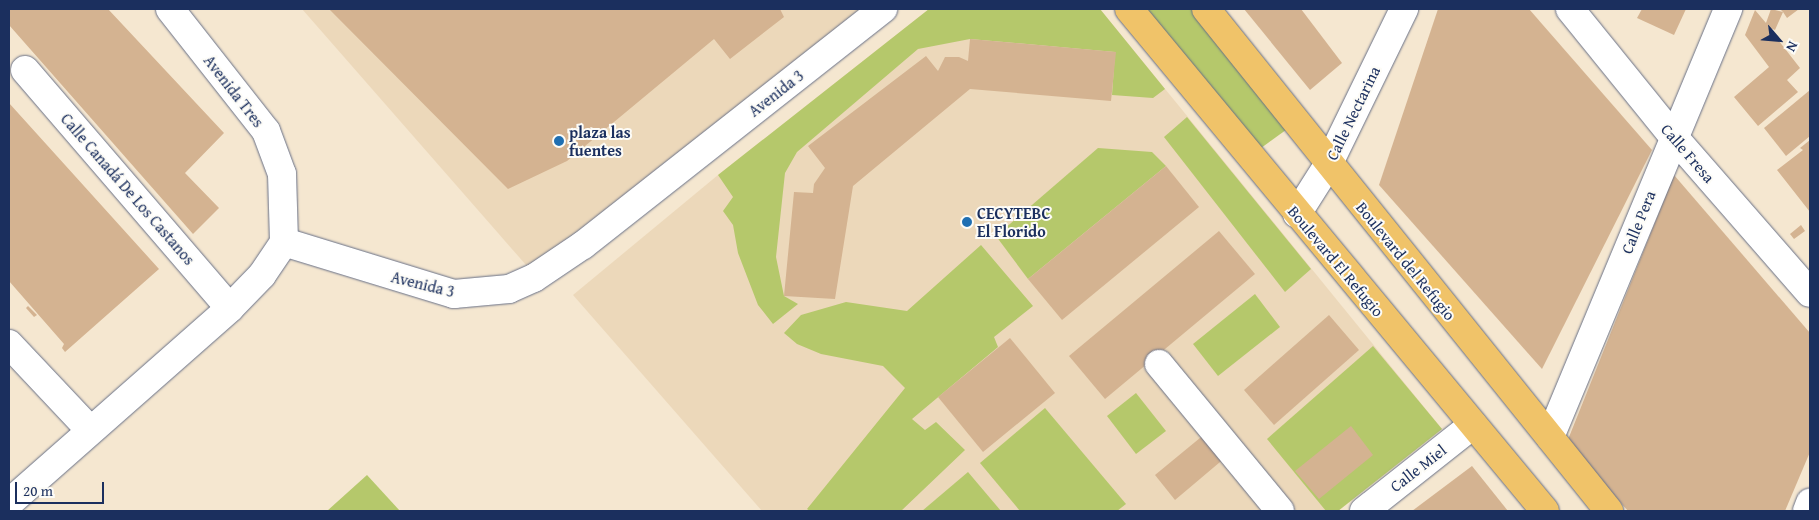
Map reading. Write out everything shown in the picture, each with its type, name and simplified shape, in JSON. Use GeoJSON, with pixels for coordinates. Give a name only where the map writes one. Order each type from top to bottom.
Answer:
{"type":"FeatureCollection","features":[{"type":"Feature","properties":{"kind":"main road","name":"Boulevard El Refugio"},"geometry":{"type":"LineString","coordinates":[[1129,9],[1545,511]]}},
{"type":"Feature","properties":{"kind":"main road","name":"Boulevard del Refugio"},"geometry":{"type":"LineString","coordinates":[[1206,9],[1328,165],[1609,511]]}},
{"type":"Feature","properties":{"kind":"street","name":"Avenida Tres"},"geometry":{"type":"LineString","coordinates":[[170,9],[266,131],[282,174],[284,242]]}},
{"type":"Feature","properties":{"kind":"street","name":"Avenida 3"},"geometry":{"type":"LineString","coordinates":[[284,242],[454,294],[509,289],[534,278],[583,245],[883,9]]}},
{"type":"Feature","properties":{"kind":"street","name":"Calle Nectarina"},"geometry":{"type":"LineString","coordinates":[[1297,214],[1328,165],[1404,9]]}},
{"type":"Feature","properties":{"kind":"street","name":"Calle Fresa"},"geometry":{"type":"LineString","coordinates":[[1570,9],[1673,136],[1810,293]]}},
{"type":"Feature","properties":{"kind":"street","name":"Calle Pera"},"geometry":{"type":"LineString","coordinates":[[1550,438],[1673,136],[1728,9]]}},
{"type":"Feature","properties":{"kind":"street","name":"Calle Canadá De Los Castanos"},"geometry":{"type":"LineString","coordinates":[[25,70],[230,308]]}},
{"type":"Feature","properties":{"kind":"street"},"geometry":{"type":"LineString","coordinates":[[9,503],[230,308],[262,275],[284,242]]}},
{"type":"Feature","properties":{"kind":"street"},"geometry":{"type":"LineString","coordinates":[[9,344],[90,430]]}},
{"type":"Feature","properties":{"kind":"street"},"geometry":{"type":"LineString","coordinates":[[1159,364],[1280,511]]}},
{"type":"Feature","properties":{"kind":"street","name":"Calle Miel"},"geometry":{"type":"LineString","coordinates":[[1364,511],[1473,425]]}},
{"type":"Feature","properties":{"kind":"street"},"geometry":{"type":"LineString","coordinates":[[1807,511],[1810,503]]}},
{"type":"Feature","properties":{"kind":"shaded area","name":"plaza las fuentes"},"geometry":{"type":"Polygon","coordinates":[[[302,9],[868,9],[533,273],[302,9]]]}},
{"type":"Feature","properties":{"kind":"shaded area","name":"CECYTEBC El Florido"},"geometry":{"type":"Polygon","coordinates":[[[929,9],[1100,9],[1442,429],[1338,511],[762,511],[573,295],[718,175],[929,9]]]}},
{"type":"Feature","properties":{"kind":"green space"},"geometry":{"type":"Polygon","coordinates":[[[929,9],[1100,9],[1165,89],[1153,98],[1112,95],[1115,52],[970,39],[918,49],[797,152],[785,173],[776,257],[784,296],[798,304],[773,324],[758,305],[738,253],[733,225],[723,211],[733,197],[718,175],[929,9]]]}},
{"type":"Feature","properties":{"kind":"green space"},"geometry":{"type":"Polygon","coordinates":[[[1147,9],[1194,9],[1290,127],[1257,151],[1147,9]]]}},
{"type":"Feature","properties":{"kind":"green space"},"geometry":{"type":"Polygon","coordinates":[[[1187,117],[1311,269],[1285,292],[1164,137],[1187,117]]]}},
{"type":"Feature","properties":{"kind":"green space"},"geometry":{"type":"Polygon","coordinates":[[[1098,148],[1152,152],[1166,166],[1028,279],[996,236],[1098,148]]]}},
{"type":"Feature","properties":{"kind":"green space"},"geometry":{"type":"Polygon","coordinates":[[[981,245],[1033,306],[994,337],[998,347],[912,419],[925,430],[936,422],[965,450],[901,511],[810,511],[807,509],[905,388],[883,366],[821,354],[797,344],[784,333],[801,315],[846,302],[907,311],[981,245]]]}},
{"type":"Feature","properties":{"kind":"green space"},"geometry":{"type":"Polygon","coordinates":[[[1255,294],[1280,327],[1218,376],[1193,344],[1255,294]]]}},
{"type":"Feature","properties":{"kind":"green space"},"geometry":{"type":"Polygon","coordinates":[[[1373,346],[1442,429],[1338,511],[1326,511],[1267,439],[1373,346]]]}},
{"type":"Feature","properties":{"kind":"green space"},"geometry":{"type":"Polygon","coordinates":[[[1136,393],[1166,431],[1136,454],[1107,416],[1136,393]]]}},
{"type":"Feature","properties":{"kind":"green space"},"geometry":{"type":"Polygon","coordinates":[[[1045,408],[1126,504],[1117,511],[1020,511],[980,463],[1045,408]]]}},
{"type":"Feature","properties":{"kind":"green space"},"geometry":{"type":"Polygon","coordinates":[[[968,472],[1001,511],[922,511],[968,472]]]}},
{"type":"Feature","properties":{"kind":"green space"},"geometry":{"type":"Polygon","coordinates":[[[367,475],[400,511],[327,511],[367,475]]]}},
{"type":"Feature","properties":{"kind":"building"},"geometry":{"type":"Polygon","coordinates":[[[9,9],[108,9],[224,133],[185,173],[219,208],[193,234],[9,25],[9,9]]]}},
{"type":"Feature","properties":{"kind":"building"},"geometry":{"type":"Polygon","coordinates":[[[329,9],[780,9],[784,17],[730,59],[714,39],[567,161],[508,189],[329,9]]]}},
{"type":"Feature","properties":{"kind":"building"},"geometry":{"type":"Polygon","coordinates":[[[1244,9],[1301,9],[1342,63],[1310,90],[1244,9]]]}},
{"type":"Feature","properties":{"kind":"building"},"geometry":{"type":"Polygon","coordinates":[[[1438,9],[1529,9],[1652,150],[1542,369],[1379,185],[1438,9]]]}},
{"type":"Feature","properties":{"kind":"building"},"geometry":{"type":"Polygon","coordinates":[[[1642,9],[1686,9],[1674,35],[1637,18],[1642,9]]]}},
{"type":"Feature","properties":{"kind":"building"},"geometry":{"type":"Polygon","coordinates":[[[1771,9],[1783,12],[1775,30],[1768,27],[1800,68],[1787,80],[1798,92],[1758,126],[1734,97],[1769,67],[1745,35],[1755,10],[1766,23],[1771,9]]]}},
{"type":"Feature","properties":{"kind":"building"},"geometry":{"type":"Polygon","coordinates":[[[1780,9],[1799,9],[1787,18],[1780,9]]]}},
{"type":"Feature","properties":{"kind":"building"},"geometry":{"type":"Polygon","coordinates":[[[970,39],[1116,52],[1111,101],[970,89],[853,186],[835,299],[784,296],[794,192],[813,193],[814,184],[825,168],[808,146],[926,56],[938,71],[945,57],[959,57],[968,61],[970,39]]]}},
{"type":"Feature","properties":{"kind":"building"},"geometry":{"type":"Polygon","coordinates":[[[1810,90],[1810,136],[1786,156],[1764,128],[1810,90]]]}},
{"type":"Feature","properties":{"kind":"building"},"geometry":{"type":"Polygon","coordinates":[[[9,103],[159,269],[65,352],[62,348],[64,344],[9,281],[9,103]]]}},
{"type":"Feature","properties":{"kind":"building"},"geometry":{"type":"Polygon","coordinates":[[[1810,140],[1810,212],[1777,170],[1803,150],[1800,148],[1810,140]]]}},
{"type":"Feature","properties":{"kind":"building"},"geometry":{"type":"Polygon","coordinates":[[[1166,166],[1199,207],[1062,320],[1028,279],[1166,166]]]}},
{"type":"Feature","properties":{"kind":"building"},"geometry":{"type":"Polygon","coordinates":[[[1674,175],[1810,333],[1810,452],[1785,511],[1628,511],[1567,442],[1674,175]]]}},
{"type":"Feature","properties":{"kind":"building"},"geometry":{"type":"Polygon","coordinates":[[[1801,225],[1805,231],[1794,239],[1790,234],[1801,225]]]}},
{"type":"Feature","properties":{"kind":"building"},"geometry":{"type":"Polygon","coordinates":[[[1219,231],[1255,274],[1105,399],[1069,356],[1219,231]]]}},
{"type":"Feature","properties":{"kind":"building"},"geometry":{"type":"Polygon","coordinates":[[[28,306],[37,315],[34,317],[26,308],[28,306]]]}},
{"type":"Feature","properties":{"kind":"building"},"geometry":{"type":"Polygon","coordinates":[[[1329,315],[1359,350],[1274,425],[1244,390],[1329,315]]]}},
{"type":"Feature","properties":{"kind":"building"},"geometry":{"type":"Polygon","coordinates":[[[1010,338],[1055,393],[983,452],[938,397],[1010,338]]]}},
{"type":"Feature","properties":{"kind":"building"},"geometry":{"type":"Polygon","coordinates":[[[1351,426],[1373,455],[1319,499],[1295,471],[1351,426]]]}},
{"type":"Feature","properties":{"kind":"building"},"geometry":{"type":"Polygon","coordinates":[[[1206,433],[1226,457],[1175,500],[1155,475],[1206,433]]]}},
{"type":"Feature","properties":{"kind":"building"},"geometry":{"type":"Polygon","coordinates":[[[1472,466],[1508,511],[1412,511],[1472,466]]]}},
{"type":"Feature","properties":{"kind":"place","name":"plaza las fuentes"},"geometry":{"type":"Point","coordinates":[559,141]}},
{"type":"Feature","properties":{"kind":"place","name":"CECYTEBC El Florido"},"geometry":{"type":"Point","coordinates":[967,222]}}]}
